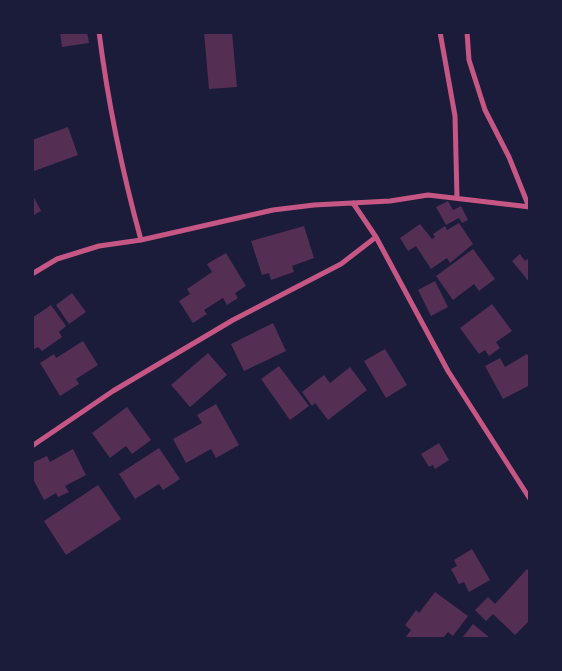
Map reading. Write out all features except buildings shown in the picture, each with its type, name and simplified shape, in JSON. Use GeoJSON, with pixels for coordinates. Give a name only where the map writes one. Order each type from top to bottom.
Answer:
{"type":"FeatureCollection","features":[{"type":"Feature","properties":{"kind":"street"},"geometry":{"type":"LineString","coordinates":[[99,32],[108,101],[120,164],[141,240]]}},
{"type":"Feature","properties":{"kind":"street"},"geometry":{"type":"LineString","coordinates":[[440,32],[454,116],[457,198]]}},
{"type":"Feature","properties":{"kind":"street"},"geometry":{"type":"LineString","coordinates":[[32,274],[57,259],[99,246],[141,240],[273,210],[314,205],[390,201],[428,195],[529,207],[509,157],[485,110],[469,60],[467,32]]}},
{"type":"Feature","properties":{"kind":"street"},"geometry":{"type":"LineString","coordinates":[[353,203],[376,237],[448,372],[530,499]]}},
{"type":"Feature","properties":{"kind":"street"},"geometry":{"type":"LineString","coordinates":[[32,446],[113,391],[233,320],[341,264],[376,237]]}}]}
